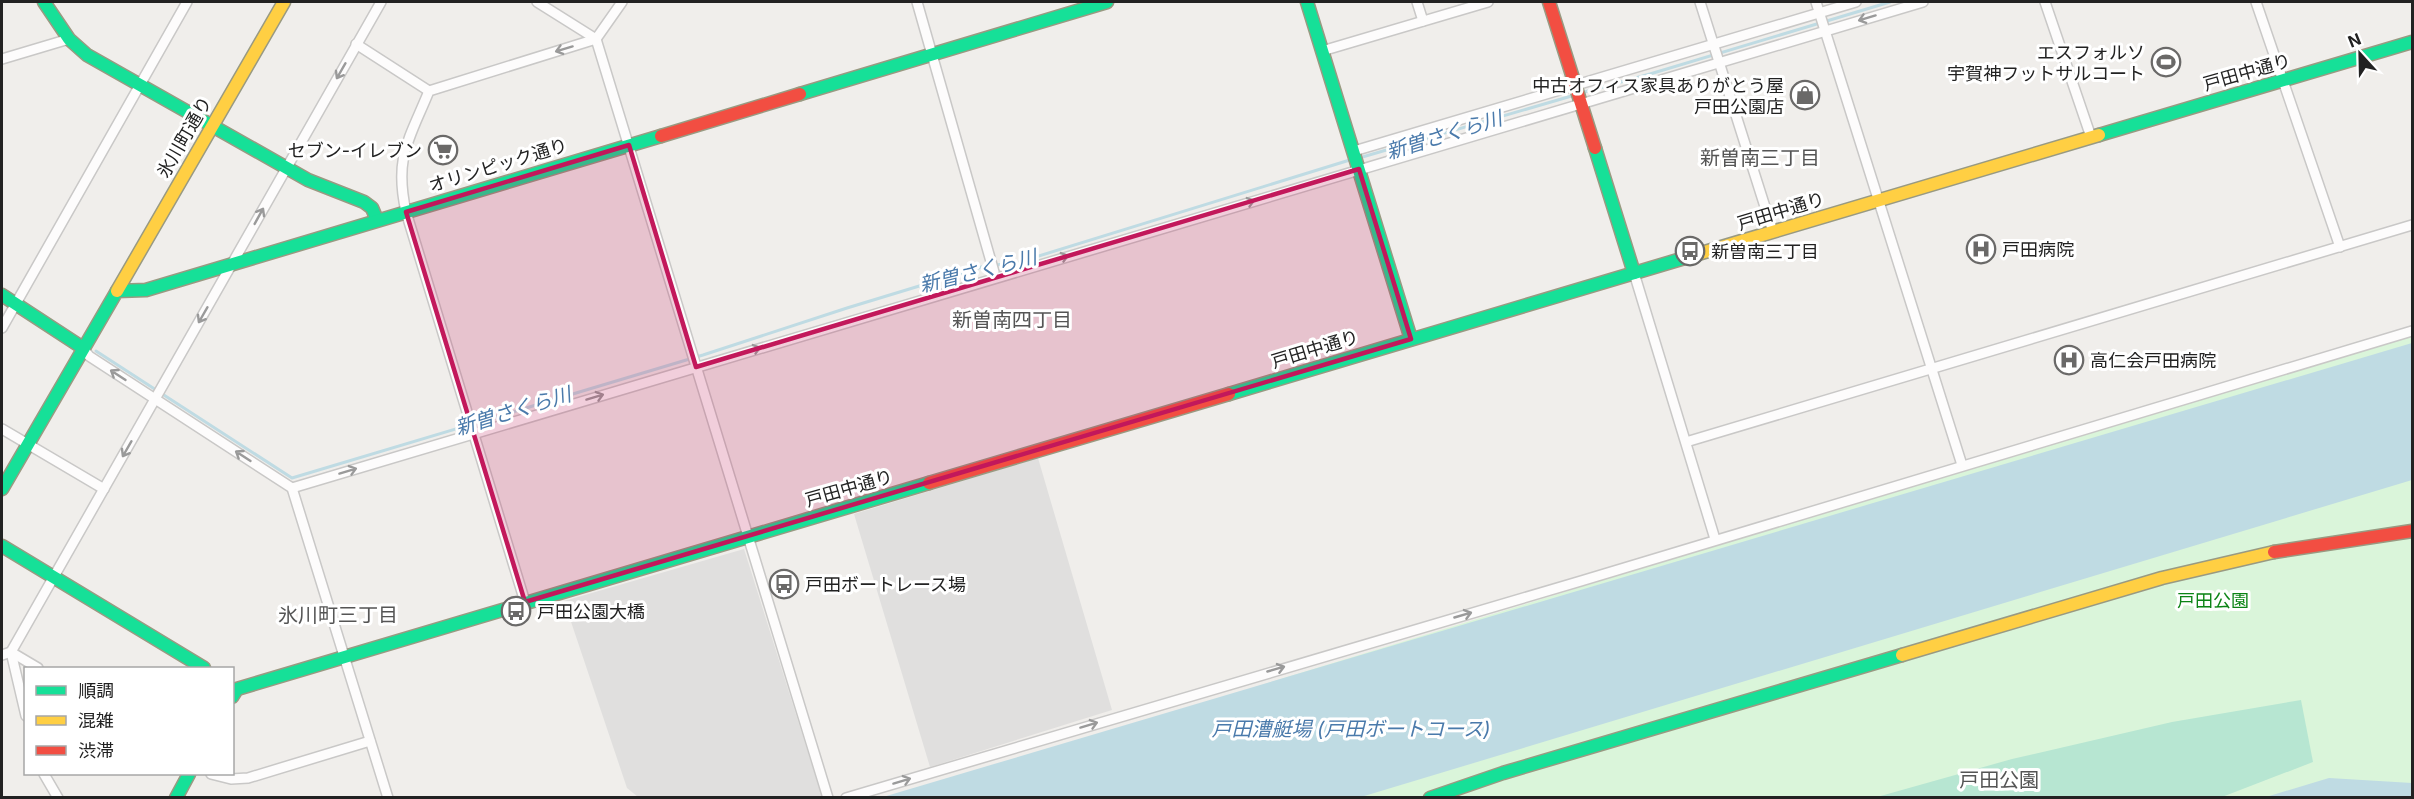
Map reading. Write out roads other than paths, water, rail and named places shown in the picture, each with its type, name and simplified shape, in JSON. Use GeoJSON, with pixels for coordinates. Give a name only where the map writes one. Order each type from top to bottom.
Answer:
{"type":"FeatureCollection","features":[{"type":"Feature","properties":{"kind":"street"},"geometry":{"type":"LineString","coordinates":[[44,2],[69,39],[87,55],[286,168],[338,194],[364,202],[372,208],[377,220]]}},
{"type":"Feature","properties":{"kind":"street"},"geometry":{"type":"LineString","coordinates":[[2,328],[187,2]]}},
{"type":"Feature","properties":{"kind":"street","name":"氷川町通り"},"geometry":{"type":"LineString","coordinates":[[117,291],[284,2]]}},
{"type":"Feature","properties":{"kind":"street"},"geometry":{"type":"LineString","coordinates":[[6,654],[54,578],[381,2]]}},
{"type":"Feature","properties":{"kind":"street"},"geometry":{"type":"LineString","coordinates":[[537,2],[596,39],[828,798]]}},
{"type":"Feature","properties":{"kind":"street"},"geometry":{"type":"LineString","coordinates":[[429,91],[596,39],[622,2]]}},
{"type":"Feature","properties":{"kind":"street"},"geometry":{"type":"LineString","coordinates":[[917,2],[994,272]]}},
{"type":"Feature","properties":{"kind":"street","name":"オリンピック通り"},"geometry":{"type":"LineString","coordinates":[[117,291],[146,290],[1107,2]]}},
{"type":"Feature","properties":{"kind":"street"},"geometry":{"type":"LineString","coordinates":[[1307,2],[1411,339]]}},
{"type":"Feature","properties":{"kind":"street"},"geometry":{"type":"LineString","coordinates":[[1417,2],[1423,21]]}},
{"type":"Feature","properties":{"kind":"street"},"geometry":{"type":"LineString","coordinates":[[1322,51],[1488,2]]}},
{"type":"Feature","properties":{"kind":"street"},"geometry":{"type":"LineString","coordinates":[[1549,2],[1715,539]]}},
{"type":"Feature","properties":{"kind":"street"},"geometry":{"type":"LineString","coordinates":[[1700,2],[1773,232]]}},
{"type":"Feature","properties":{"kind":"street"},"geometry":{"type":"LineString","coordinates":[[1816,2],[1962,465]]}},
{"type":"Feature","properties":{"kind":"street"},"geometry":{"type":"LineString","coordinates":[[1354,152],[1719,61],[1823,22],[1856,2]]}},
{"type":"Feature","properties":{"kind":"street"},"geometry":{"type":"LineString","coordinates":[[292,488],[1358,167],[1578,95],[1714,46],[1923,2]]}},
{"type":"Feature","properties":{"kind":"street"},"geometry":{"type":"LineString","coordinates":[[2045,2],[2091,137]]}},
{"type":"Feature","properties":{"kind":"street"},"geometry":{"type":"LineString","coordinates":[[2256,2],[2340,247]]}},
{"type":"Feature","properties":{"kind":"street"},"geometry":{"type":"LineString","coordinates":[[2,59],[69,39]]}},
{"type":"Feature","properties":{"kind":"street","name":"戸田中通り"},"geometry":{"type":"LineString","coordinates":[[234,691],[525,602],[2412,42]]}},
{"type":"Feature","properties":{"kind":"street"},"geometry":{"type":"LineString","coordinates":[[356,44],[429,91]]}},
{"type":"Feature","properties":{"kind":"street"},"geometry":{"type":"LineString","coordinates":[[429,91],[401,162],[401,188],[406,212],[525,602]]}},
{"type":"Feature","properties":{"kind":"street"},"geometry":{"type":"LineString","coordinates":[[1686,442],[2412,225]]}},
{"type":"Feature","properties":{"kind":"street"},"geometry":{"type":"LineString","coordinates":[[2,489],[117,291]]}},
{"type":"Feature","properties":{"kind":"street"},"geometry":{"type":"LineString","coordinates":[[2,295],[83,348],[89,356],[292,488],[388,798]]}},
{"type":"Feature","properties":{"kind":"street"},"geometry":{"type":"LineString","coordinates":[[846,798],[2412,331]]}},
{"type":"Feature","properties":{"kind":"street"},"geometry":{"type":"LineString","coordinates":[[2,429],[104,489]]}},
{"type":"Feature","properties":{"kind":"street"},"geometry":{"type":"LineString","coordinates":[[1430,798],[1503,773],[2162,578],[2266,553],[2412,531]]}},
{"type":"Feature","properties":{"kind":"street"},"geometry":{"type":"LineString","coordinates":[[2,546],[201,667]]}},
{"type":"Feature","properties":{"kind":"street"},"geometry":{"type":"LineString","coordinates":[[6,654],[34,667]]}},
{"type":"Feature","properties":{"kind":"street"},"geometry":{"type":"LineString","coordinates":[[6,654],[24,710]]}},
{"type":"Feature","properties":{"kind":"street"},"geometry":{"type":"LineString","coordinates":[[214,775],[231,780],[248,778],[370,741]]}},
{"type":"Feature","properties":{"kind":"street"},"geometry":{"type":"LineString","coordinates":[[45,775],[58,798]]}},
{"type":"Feature","properties":{"kind":"street"},"geometry":{"type":"LineString","coordinates":[[176,798],[188,775]]}},
{"type":"Feature","properties":{"kind":"water","name":"戸田漕艇場 (戸田ボートコース)"},"geometry":{"type":"Polygon","coordinates":[[[2412,343],[2412,480],[1361,797],[883,797],[2412,343]]]}},
{"type":"Feature","properties":{"kind":"water"},"geometry":{"type":"Polygon","coordinates":[[[2329,778],[2412,783],[2412,797],[2266,797],[2329,778]]]}},
{"type":"Feature","properties":{"kind":"waterway","name":"新曽さくら川"},"geometry":{"type":"LineString","coordinates":[[1581,93],[1890,2]]}},
{"type":"Feature","properties":{"kind":"waterway","name":"新曽さくら川"},"geometry":{"type":"LineString","coordinates":[[1359,158],[1575,95]]}},
{"type":"Feature","properties":{"kind":"waterway","name":"新曽さくら川"},"geometry":{"type":"LineString","coordinates":[[96,351],[292,478],[703,355],[985,266],[1016,263],[1353,159]]}},
{"type":"Feature","properties":{"kind":"place","name":"エスフォルソ 宇賀神フットサルコート"},"geometry":{"type":"Point","coordinates":[2166,62]}},
{"type":"Feature","properties":{"kind":"place","name":"中古オフィス家具ありがとう屋 戸田公園店"},"geometry":{"type":"Point","coordinates":[1805,95]}},
{"type":"Feature","properties":{"kind":"place","name":"セブン-イレブン"},"geometry":{"type":"Point","coordinates":[443,150]}},
{"type":"Feature","properties":{"kind":"place","name":"戸田病院"},"geometry":{"type":"Point","coordinates":[1981,249]}},
{"type":"Feature","properties":{"kind":"place","name":"新曽南三丁目"},"geometry":{"type":"Point","coordinates":[1690,251]}},
{"type":"Feature","properties":{"kind":"place","name":"高仁会戸田病院"},"geometry":{"type":"Point","coordinates":[2069,360]}},
{"type":"Feature","properties":{"kind":"place","name":"戸田ボートレース場"},"geometry":{"type":"Point","coordinates":[784,584]}},
{"type":"Feature","properties":{"kind":"place","name":"戸田公園大橋"},"geometry":{"type":"Point","coordinates":[516,611]}},
{"type":"Feature","properties":{"kind":"district","name":"新曽南三丁目"},"geometry":{"type":"Point","coordinates":[1760,158]}},
{"type":"Feature","properties":{"kind":"district","name":"新曽南四丁目"},"geometry":{"type":"Point","coordinates":[1012,320]}},
{"type":"Feature","properties":{"kind":"district","name":"氷川町三丁目"},"geometry":{"type":"Point","coordinates":[338,615]}},
{"type":"Feature","properties":{"kind":"district","name":"戸田公園"},"geometry":{"type":"Point","coordinates":[1999,780]}}]}
